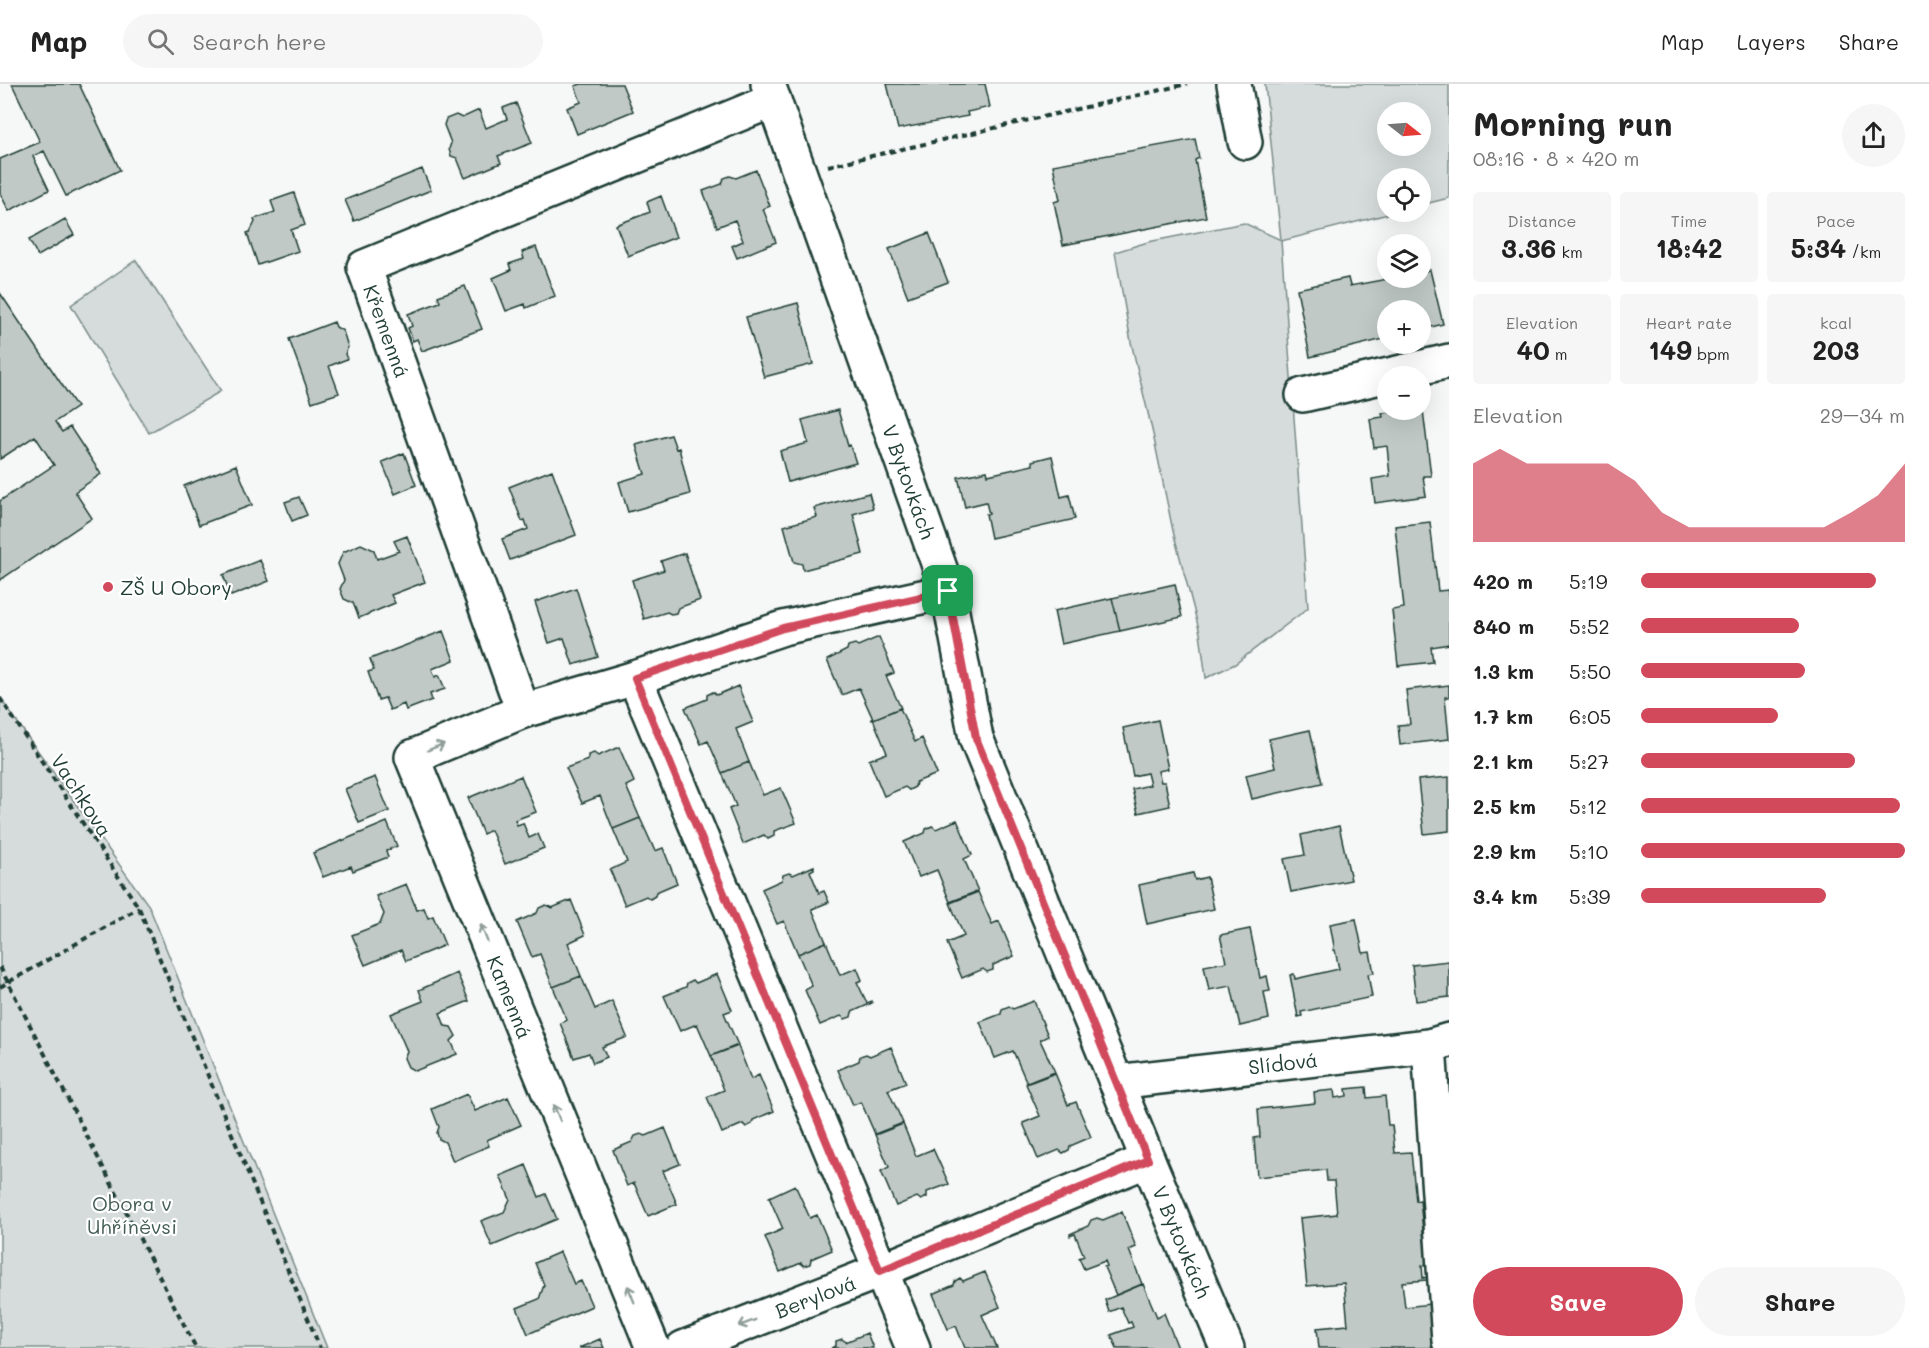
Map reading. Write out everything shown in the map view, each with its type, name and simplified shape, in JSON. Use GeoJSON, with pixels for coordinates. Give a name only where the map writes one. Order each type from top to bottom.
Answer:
{"type":"FeatureCollection","features":[{"type":"Feature","properties":{"kind":"street"},"geometry":{"type":"LineString","coordinates":[[1234,84],[1245,142]]}},
{"type":"Feature","properties":{"kind":"street","name":"V Bytovkách"},"geometry":{"type":"LineString","coordinates":[[771,92],[948,591],[976,738],[1227,1348]]}},
{"type":"Feature","properties":{"kind":"street","name":"Křemenná"},"geometry":{"type":"LineString","coordinates":[[523,711],[364,267],[771,92]]}},
{"type":"Feature","properties":{"kind":"street"},"geometry":{"type":"LineString","coordinates":[[1303,395],[1449,361]]}},
{"type":"Feature","properties":{"kind":"street"},"geometry":{"type":"LineString","coordinates":[[523,711],[635,678],[783,628],[948,591]]}},
{"type":"Feature","properties":{"kind":"street"},"geometry":{"type":"LineString","coordinates":[[635,678],[913,1348]]}},
{"type":"Feature","properties":{"kind":"street","name":"Kamenná"},"geometry":{"type":"LineString","coordinates":[[523,711],[412,757],[653,1348]]}},
{"type":"Feature","properties":{"kind":"street"},"geometry":{"type":"LineString","coordinates":[[1439,1043],[1449,1341]]}},
{"type":"Feature","properties":{"kind":"street","name":"Slídová"},"geometry":{"type":"LineString","coordinates":[[1116,1082],[1439,1043]]}},
{"type":"Feature","properties":{"kind":"street","name":"Berylová"},"geometry":{"type":"LineString","coordinates":[[683,1348],[880,1271],[1148,1160]]}},
{"type":"Feature","properties":{"kind":"path"},"geometry":{"type":"LineString","coordinates":[[800,172],[1187,84]]}},
{"type":"Feature","properties":{"kind":"path","name":"Vachkova"},"geometry":{"type":"LineString","coordinates":[[0,699],[139,908],[320,1348]]}},
{"type":"Feature","properties":{"kind":"path"},"geometry":{"type":"LineString","coordinates":[[0,987],[139,908]]}},
{"type":"Feature","properties":{"kind":"path"},"geometry":{"type":"LineString","coordinates":[[0,967],[196,1348]]}},
{"type":"Feature","properties":{"kind":"green space"},"geometry":{"type":"Polygon","coordinates":[[[1265,84],[1449,84],[1449,198],[1431,202],[1431,168],[1377,168],[1377,217],[1281,241],[1308,608],[1235,664],[1206,678],[1200,633],[1173,531],[1131,342],[1115,252],[1148,242],[1244,223],[1281,240],[1265,84]]]}},
{"type":"Feature","properties":{"kind":"green space"},"geometry":{"type":"Polygon","coordinates":[[[136,260],[221,391],[149,433],[71,305],[136,260]]]}},
{"type":"Feature","properties":{"kind":"green space","name":"Obora v Uhříněvsi"},"geometry":{"type":"Polygon","coordinates":[[[0,698],[149,906],[327,1348],[0,1348],[0,698]]]}},
{"type":"Feature","properties":{"kind":"building"},"geometry":{"type":"Polygon","coordinates":[[[12,84],[79,84],[120,170],[66,196],[44,151],[33,156],[49,190],[9,211],[0,193],[0,159],[40,142],[12,84]]]}},
{"type":"Feature","properties":{"kind":"building"},"geometry":{"type":"Polygon","coordinates":[[[622,84],[633,111],[577,134],[567,108],[581,102],[575,86],[622,84]]]}},
{"type":"Feature","properties":{"kind":"building"},"geometry":{"type":"Polygon","coordinates":[[[887,84],[985,84],[990,107],[967,112],[968,116],[898,129],[887,84]]]}},
{"type":"Feature","properties":{"kind":"building"},"geometry":{"type":"Polygon","coordinates":[[[516,103],[532,143],[498,156],[501,163],[465,178],[457,158],[451,156],[449,149],[451,143],[444,125],[446,119],[456,115],[462,118],[479,110],[486,128],[507,119],[503,108],[516,103]]]}},
{"type":"Feature","properties":{"kind":"building"},"geometry":{"type":"Polygon","coordinates":[[[1195,139],[1199,158],[1195,160],[1206,217],[1063,245],[1054,202],[1060,200],[1053,165],[1195,139]]]}},
{"type":"Feature","properties":{"kind":"building"},"geometry":{"type":"Polygon","coordinates":[[[422,169],[431,190],[354,221],[345,200],[422,169]]]}},
{"type":"Feature","properties":{"kind":"building"},"geometry":{"type":"Polygon","coordinates":[[[756,170],[770,206],[763,209],[776,242],[737,258],[732,246],[743,241],[735,220],[717,227],[703,191],[722,184],[724,178],[730,176],[736,178],[756,170]]]}},
{"type":"Feature","properties":{"kind":"building"},"geometry":{"type":"Polygon","coordinates":[[[294,193],[305,225],[291,230],[298,251],[258,265],[247,233],[250,232],[255,222],[254,219],[275,212],[271,201],[294,193]]]}},
{"type":"Feature","properties":{"kind":"building"},"geometry":{"type":"Polygon","coordinates":[[[661,196],[676,237],[628,256],[616,225],[650,212],[647,202],[661,196]]]}},
{"type":"Feature","properties":{"kind":"building"},"geometry":{"type":"Polygon","coordinates":[[[65,219],[74,235],[38,256],[29,240],[65,219]]]}},
{"type":"Feature","properties":{"kind":"building"},"geometry":{"type":"Polygon","coordinates":[[[929,233],[948,282],[908,297],[889,249],[929,233]]]}},
{"type":"Feature","properties":{"kind":"building"},"geometry":{"type":"Polygon","coordinates":[[[536,247],[555,296],[526,308],[525,304],[506,311],[493,278],[511,270],[509,264],[524,259],[522,252],[536,247]]]}},
{"type":"Feature","properties":{"kind":"building"},"geometry":{"type":"Polygon","coordinates":[[[1431,274],[1443,324],[1431,327],[1431,300],[1377,300],[1377,341],[1310,357],[1297,289],[1348,278],[1350,286],[1377,281],[1377,288],[1431,288],[1431,274]]]}},
{"type":"Feature","properties":{"kind":"building"},"geometry":{"type":"Polygon","coordinates":[[[465,286],[482,329],[422,351],[417,339],[413,341],[408,328],[412,326],[408,314],[440,302],[438,296],[465,286]]]}},
{"type":"Feature","properties":{"kind":"building"},"geometry":{"type":"Polygon","coordinates":[[[0,293],[77,407],[55,422],[62,432],[70,427],[101,474],[75,492],[92,518],[0,580],[0,501],[54,465],[35,436],[0,459],[0,293]]]}},
{"type":"Feature","properties":{"kind":"building"},"geometry":{"type":"Polygon","coordinates":[[[798,303],[813,364],[764,377],[746,317],[798,303]]]}},
{"type":"Feature","properties":{"kind":"building"},"geometry":{"type":"Polygon","coordinates":[[[334,322],[336,327],[343,331],[348,347],[345,354],[347,359],[329,366],[339,393],[312,402],[289,339],[334,322]]]}},
{"type":"Feature","properties":{"kind":"building"},"geometry":{"type":"Polygon","coordinates":[[[838,410],[848,446],[850,445],[856,463],[788,482],[780,451],[808,443],[802,420],[838,410]]]}},
{"type":"Feature","properties":{"kind":"building"},"geometry":{"type":"Polygon","coordinates":[[[1370,419],[1424,420],[1431,476],[1423,476],[1426,496],[1375,503],[1372,479],[1390,476],[1387,446],[1374,448],[1370,419]]]}},
{"type":"Feature","properties":{"kind":"building"},"geometry":{"type":"Polygon","coordinates":[[[671,435],[676,449],[679,448],[690,494],[628,512],[619,482],[645,474],[636,445],[671,435]]]}},
{"type":"Feature","properties":{"kind":"building"},"geometry":{"type":"Polygon","coordinates":[[[404,453],[416,485],[395,494],[382,462],[404,453]]]}},
{"type":"Feature","properties":{"kind":"building"},"geometry":{"type":"Polygon","coordinates":[[[1052,456],[1061,497],[1069,495],[1075,519],[991,538],[986,502],[965,507],[958,477],[987,471],[988,475],[1033,465],[1032,461],[1052,456]]]}},
{"type":"Feature","properties":{"kind":"building"},"geometry":{"type":"Polygon","coordinates":[[[236,465],[252,505],[199,525],[184,486],[236,465]]]}},
{"type":"Feature","properties":{"kind":"building"},"geometry":{"type":"Polygon","coordinates":[[[552,470],[576,535],[510,560],[502,539],[528,529],[525,520],[522,521],[509,487],[552,470]]]}},
{"type":"Feature","properties":{"kind":"building"},"geometry":{"type":"Polygon","coordinates":[[[869,493],[873,508],[853,514],[863,554],[803,570],[802,564],[794,562],[784,526],[817,517],[814,508],[869,493]]]}},
{"type":"Feature","properties":{"kind":"building"},"geometry":{"type":"Polygon","coordinates":[[[299,497],[307,515],[292,521],[285,502],[299,497]]]}},
{"type":"Feature","properties":{"kind":"building"},"geometry":{"type":"Polygon","coordinates":[[[1430,522],[1438,591],[1449,590],[1449,644],[1431,647],[1433,662],[1398,666],[1392,610],[1404,608],[1395,526],[1430,522]]]}},
{"type":"Feature","properties":{"kind":"building"},"geometry":{"type":"Polygon","coordinates":[[[407,536],[425,582],[391,595],[395,603],[359,618],[353,603],[344,599],[340,589],[344,580],[338,564],[343,552],[361,544],[374,550],[377,559],[399,551],[394,541],[407,536]]]}},
{"type":"Feature","properties":{"kind":"building"},"geometry":{"type":"Polygon","coordinates":[[[685,553],[700,600],[678,608],[676,613],[667,612],[644,619],[632,580],[664,570],[661,561],[685,553]]]}},
{"type":"Feature","properties":{"kind":"building"},"geometry":{"type":"Polygon","coordinates":[[[260,560],[269,581],[231,596],[223,575],[260,560]]]}},
{"type":"Feature","properties":{"kind":"building"},"geometry":{"type":"Polygon","coordinates":[[[1175,584],[1182,617],[1120,631],[1112,598],[1175,584]]]}},
{"type":"Feature","properties":{"kind":"building"},"geometry":{"type":"Polygon","coordinates":[[[576,588],[598,657],[573,665],[564,638],[549,643],[535,602],[576,588]]]}},
{"type":"Feature","properties":{"kind":"building"},"geometry":{"type":"Polygon","coordinates":[[[1112,598],[1120,631],[1061,644],[1054,611],[1112,598]]]}},
{"type":"Feature","properties":{"kind":"building"},"geometry":{"type":"Polygon","coordinates":[[[443,631],[454,660],[432,669],[435,677],[439,675],[445,689],[430,694],[432,700],[406,710],[404,704],[390,710],[385,698],[378,700],[368,672],[374,670],[370,659],[443,631]]]}},
{"type":"Feature","properties":{"kind":"building"},"geometry":{"type":"Polygon","coordinates":[[[879,637],[894,673],[886,676],[901,708],[873,719],[859,688],[842,695],[827,660],[847,650],[848,646],[855,644],[858,646],[879,637]]]}},
{"type":"Feature","properties":{"kind":"building"},"geometry":{"type":"Polygon","coordinates":[[[1449,685],[1449,697],[1445,697],[1449,739],[1400,745],[1398,725],[1410,724],[1406,690],[1449,685]]]}},
{"type":"Feature","properties":{"kind":"building"},"geometry":{"type":"Polygon","coordinates":[[[738,686],[753,722],[736,729],[749,762],[722,773],[708,741],[701,744],[685,708],[707,699],[707,695],[713,692],[717,695],[738,686]]]}},
{"type":"Feature","properties":{"kind":"building"},"geometry":{"type":"Polygon","coordinates":[[[900,708],[915,742],[922,738],[937,774],[916,782],[915,787],[909,790],[905,787],[884,796],[869,760],[887,753],[873,719],[900,708]]]}},
{"type":"Feature","properties":{"kind":"building"},"geometry":{"type":"Polygon","coordinates":[[[1158,720],[1168,769],[1158,771],[1161,782],[1165,782],[1170,806],[1138,813],[1132,789],[1150,785],[1147,773],[1133,776],[1123,728],[1158,720]]]}},
{"type":"Feature","properties":{"kind":"building"},"geometry":{"type":"Polygon","coordinates":[[[1310,730],[1322,783],[1252,799],[1246,775],[1275,768],[1269,739],[1310,730]]]}},
{"type":"Feature","properties":{"kind":"building"},"geometry":{"type":"Polygon","coordinates":[[[619,747],[634,782],[626,786],[640,818],[613,829],[600,796],[582,803],[566,768],[588,760],[588,755],[594,753],[598,756],[619,747]]]}},
{"type":"Feature","properties":{"kind":"building"},"geometry":{"type":"Polygon","coordinates":[[[749,762],[763,795],[781,788],[796,823],[774,831],[774,836],[768,839],[764,835],[743,844],[729,809],[736,806],[722,773],[749,762]]]}},
{"type":"Feature","properties":{"kind":"building"},"geometry":{"type":"Polygon","coordinates":[[[521,776],[536,812],[515,820],[517,825],[523,823],[529,838],[538,834],[544,848],[505,864],[491,830],[483,834],[468,798],[521,776]]]}},
{"type":"Feature","properties":{"kind":"building"},"geometry":{"type":"Polygon","coordinates":[[[375,777],[389,811],[359,823],[345,789],[375,777]]]}},
{"type":"Feature","properties":{"kind":"building"},"geometry":{"type":"Polygon","coordinates":[[[1449,777],[1449,831],[1424,834],[1418,780],[1449,777]]]}},
{"type":"Feature","properties":{"kind":"building"},"geometry":{"type":"Polygon","coordinates":[[[640,818],[655,851],[663,848],[677,883],[656,892],[655,896],[650,899],[646,896],[625,905],[610,870],[627,862],[613,829],[640,818]]]}},
{"type":"Feature","properties":{"kind":"building"},"geometry":{"type":"Polygon","coordinates":[[[957,820],[972,855],[964,859],[978,891],[950,902],[937,870],[919,877],[904,842],[925,833],[926,829],[932,826],[936,829],[957,820]]]}},
{"type":"Feature","properties":{"kind":"building"},"geometry":{"type":"Polygon","coordinates":[[[387,822],[397,846],[386,851],[388,857],[353,871],[351,866],[323,877],[313,853],[387,822]]]}},
{"type":"Feature","properties":{"kind":"building"},"geometry":{"type":"Polygon","coordinates":[[[1339,826],[1351,880],[1291,892],[1284,859],[1305,855],[1301,835],[1339,826]]]}},
{"type":"Feature","properties":{"kind":"building"},"geometry":{"type":"Polygon","coordinates":[[[814,866],[814,869],[810,871],[819,893],[824,891],[829,902],[812,909],[826,942],[798,954],[784,921],[777,924],[762,889],[782,880],[783,875],[789,873],[793,875],[814,866]]]}},
{"type":"Feature","properties":{"kind":"building"},"geometry":{"type":"Polygon","coordinates":[[[1193,873],[1195,880],[1207,877],[1214,909],[1147,924],[1139,885],[1193,873]]]}},
{"type":"Feature","properties":{"kind":"building"},"geometry":{"type":"Polygon","coordinates":[[[406,884],[417,910],[424,908],[428,918],[433,916],[445,945],[406,961],[401,950],[365,965],[352,935],[380,924],[384,914],[376,896],[406,884]]]}},
{"type":"Feature","properties":{"kind":"building"},"geometry":{"type":"Polygon","coordinates":[[[978,892],[992,924],[999,921],[1014,956],[993,965],[993,970],[987,972],[983,969],[962,978],[947,943],[964,936],[950,903],[978,892]]]}},
{"type":"Feature","properties":{"kind":"building"},"geometry":{"type":"Polygon","coordinates":[[[571,900],[585,935],[568,943],[581,976],[553,987],[540,954],[532,957],[517,922],[537,913],[539,908],[546,905],[552,908],[571,900]]]}},
{"type":"Feature","properties":{"kind":"building"},"geometry":{"type":"Polygon","coordinates":[[[1356,919],[1363,953],[1370,952],[1374,973],[1368,974],[1372,997],[1301,1012],[1302,1016],[1298,1017],[1290,975],[1294,974],[1295,979],[1339,969],[1335,950],[1333,950],[1330,924],[1356,919]]]}},
{"type":"Feature","properties":{"kind":"building"},"geometry":{"type":"Polygon","coordinates":[[[1250,929],[1260,978],[1267,976],[1270,991],[1264,992],[1269,1019],[1240,1026],[1231,986],[1209,990],[1204,966],[1226,962],[1220,935],[1250,929]]]}},
{"type":"Feature","properties":{"kind":"building"},"geometry":{"type":"Polygon","coordinates":[[[826,942],[840,975],[857,968],[862,980],[857,982],[867,1003],[872,1001],[872,1003],[852,1012],[851,1017],[845,1019],[841,1016],[820,1025],[805,990],[812,986],[798,954],[826,942]]]}},
{"type":"Feature","properties":{"kind":"building"},"geometry":{"type":"Polygon","coordinates":[[[1449,961],[1449,997],[1416,1001],[1412,965],[1449,961]]]}},
{"type":"Feature","properties":{"kind":"building"},"geometry":{"type":"Polygon","coordinates":[[[457,973],[469,1001],[440,1013],[445,1026],[451,1027],[456,1036],[451,1041],[457,1054],[415,1071],[408,1067],[404,1058],[407,1051],[391,1014],[423,1001],[419,990],[457,973]]]}},
{"type":"Feature","properties":{"kind":"building"},"geometry":{"type":"Polygon","coordinates":[[[717,974],[732,1010],[724,1013],[738,1045],[711,1056],[697,1024],[680,1031],[664,996],[686,987],[687,983],[693,980],[696,983],[717,974]]]}},
{"type":"Feature","properties":{"kind":"building"},"geometry":{"type":"Polygon","coordinates":[[[581,976],[595,1009],[612,1001],[627,1037],[602,1047],[607,1057],[593,1063],[589,1053],[574,1058],[560,1023],[567,1020],[553,987],[581,976]]]}},
{"type":"Feature","properties":{"kind":"building"},"geometry":{"type":"Polygon","coordinates":[[[1034,1001],[1048,1036],[1040,1040],[1055,1072],[1027,1083],[1013,1051],[995,1058],[980,1022],[1001,1014],[1002,1009],[1009,1006],[1013,1009],[1034,1001]]]}},
{"type":"Feature","properties":{"kind":"building"},"geometry":{"type":"Polygon","coordinates":[[[738,1046],[751,1079],[759,1075],[774,1111],[753,1120],[752,1124],[746,1127],[743,1124],[722,1133],[707,1097],[724,1090],[711,1056],[738,1046]]]}},
{"type":"Feature","properties":{"kind":"building"},"geometry":{"type":"Polygon","coordinates":[[[891,1047],[906,1083],[888,1090],[903,1123],[875,1134],[861,1102],[853,1105],[838,1070],[859,1061],[860,1056],[866,1054],[870,1056],[891,1047]]]}},
{"type":"Feature","properties":{"kind":"building"},"geometry":{"type":"Polygon","coordinates":[[[1055,1073],[1068,1105],[1076,1102],[1091,1137],[1070,1146],[1069,1150],[1063,1153],[1059,1150],[1038,1159],[1023,1123],[1040,1116],[1026,1084],[1055,1073]]]}},
{"type":"Feature","properties":{"kind":"building"},"geometry":{"type":"Polygon","coordinates":[[[1366,1087],[1367,1098],[1385,1096],[1388,1125],[1392,1125],[1395,1153],[1411,1152],[1416,1201],[1420,1200],[1424,1241],[1432,1240],[1434,1265],[1422,1266],[1423,1278],[1427,1277],[1427,1280],[1402,1282],[1405,1307],[1430,1304],[1434,1348],[1319,1348],[1317,1328],[1348,1325],[1344,1283],[1307,1286],[1300,1218],[1337,1214],[1334,1181],[1327,1181],[1326,1170],[1257,1177],[1254,1138],[1260,1137],[1258,1109],[1315,1103],[1314,1092],[1334,1090],[1335,1098],[1347,1096],[1346,1089],[1366,1087]]]}},
{"type":"Feature","properties":{"kind":"building"},"geometry":{"type":"Polygon","coordinates":[[[467,1094],[475,1111],[508,1097],[521,1125],[487,1140],[489,1146],[453,1161],[445,1142],[439,1139],[437,1133],[439,1127],[432,1109],[467,1094]]]}},
{"type":"Feature","properties":{"kind":"building"},"geometry":{"type":"Polygon","coordinates":[[[903,1124],[916,1156],[933,1149],[949,1184],[927,1192],[927,1197],[921,1200],[917,1197],[896,1206],[881,1171],[889,1167],[875,1135],[903,1124]]]}},
{"type":"Feature","properties":{"kind":"building"},"geometry":{"type":"Polygon","coordinates":[[[665,1128],[680,1164],[663,1171],[677,1204],[648,1216],[634,1183],[627,1186],[613,1150],[632,1142],[635,1136],[641,1134],[646,1136],[665,1128]]]}},
{"type":"Feature","properties":{"kind":"building"},"geometry":{"type":"Polygon","coordinates":[[[526,1165],[539,1197],[546,1194],[557,1219],[492,1246],[481,1221],[504,1212],[510,1199],[500,1176],[526,1165]]]}},
{"type":"Feature","properties":{"kind":"building"},"geometry":{"type":"Polygon","coordinates":[[[795,1185],[810,1218],[817,1215],[832,1250],[811,1259],[810,1264],[804,1266],[801,1263],[780,1272],[765,1237],[783,1229],[769,1197],[795,1185]]]}},
{"type":"Feature","properties":{"kind":"building"},"geometry":{"type":"Polygon","coordinates":[[[1122,1212],[1136,1247],[1129,1250],[1142,1284],[1116,1295],[1104,1267],[1107,1266],[1105,1261],[1084,1269],[1079,1258],[1084,1256],[1075,1234],[1070,1236],[1070,1234],[1088,1226],[1091,1220],[1097,1218],[1103,1220],[1122,1212]]]}},
{"type":"Feature","properties":{"kind":"building"},"geometry":{"type":"Polygon","coordinates":[[[560,1252],[574,1284],[581,1281],[592,1306],[528,1334],[517,1308],[539,1299],[544,1285],[535,1263],[560,1252]]]}},
{"type":"Feature","properties":{"kind":"building"},"geometry":{"type":"Polygon","coordinates":[[[985,1272],[1000,1307],[982,1315],[997,1348],[965,1348],[956,1326],[948,1329],[933,1294],[954,1285],[955,1281],[960,1278],[963,1281],[985,1272]]]}},
{"type":"Feature","properties":{"kind":"building"},"geometry":{"type":"Polygon","coordinates":[[[1143,1284],[1157,1317],[1164,1313],[1178,1348],[1117,1348],[1111,1335],[1133,1327],[1131,1322],[1128,1323],[1121,1307],[1109,1312],[1105,1300],[1143,1284]]]}},
{"type":"Feature","properties":{"kind":"building"},"geometry":{"type":"Polygon","coordinates":[[[867,1333],[873,1348],[831,1348],[836,1346],[836,1341],[842,1339],[846,1342],[867,1333]]]}},
{"type":"Feature","properties":{"kind":"building"},"geometry":{"type":"Polygon","coordinates":[[[600,1339],[604,1348],[579,1348],[600,1339]]]}},
{"type":"Feature","properties":{"kind":"place","name":"ZŠ U Obory"},"geometry":{"type":"Point","coordinates":[108,587]}},
{"type":"Feature","properties":{"kind":"route"},"geometry":{"type":"LineString","coordinates":[[948,591],[976,738],[1148,1160],[880,1271],[635,678],[783,628],[948,591]]}}]}
